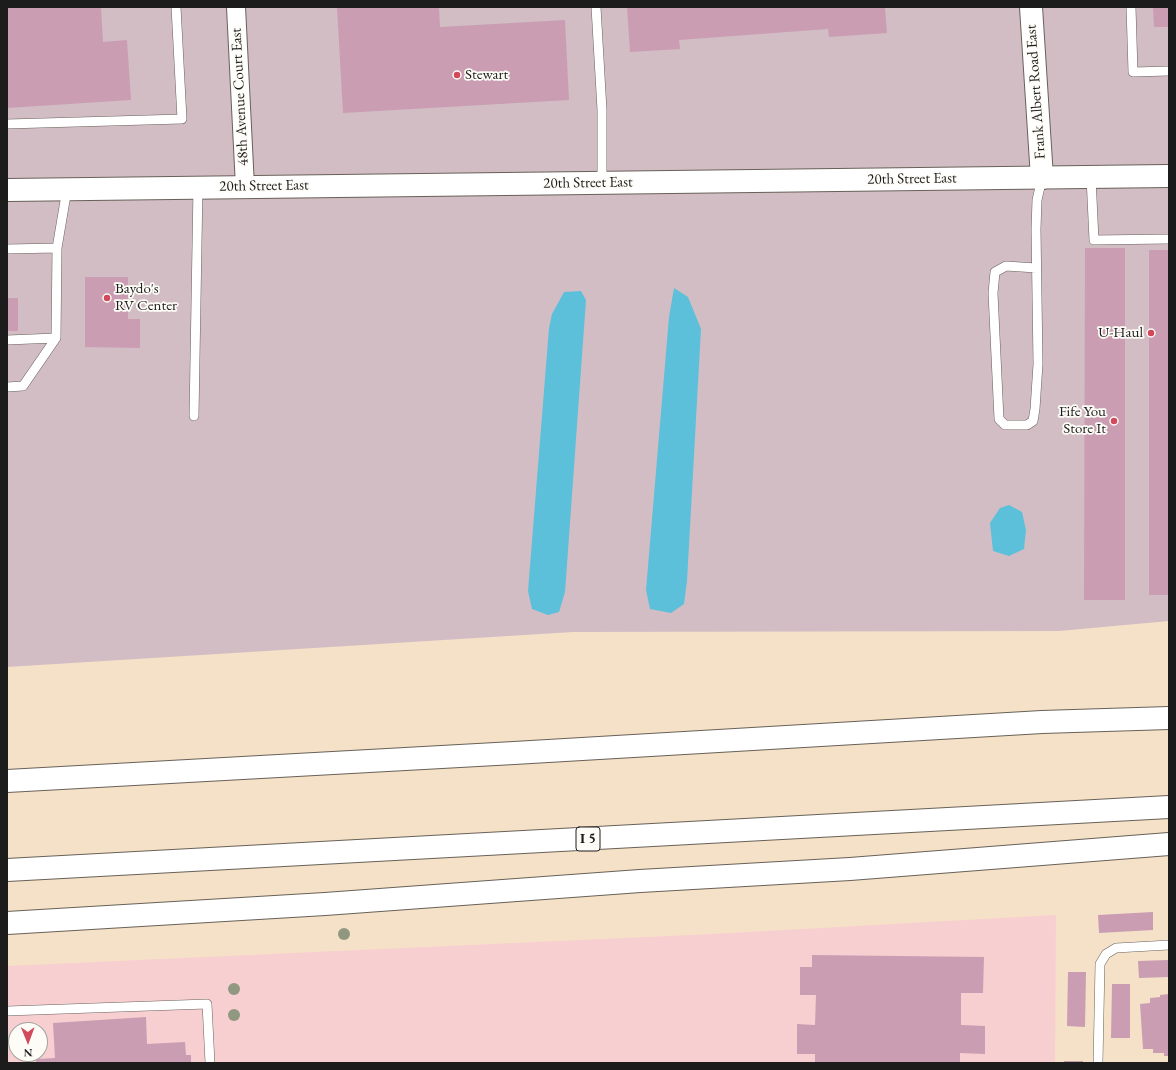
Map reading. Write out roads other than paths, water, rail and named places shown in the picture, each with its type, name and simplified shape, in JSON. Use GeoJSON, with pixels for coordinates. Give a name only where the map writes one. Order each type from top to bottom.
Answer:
{"type":"FeatureCollection","features":[{"type":"Feature","properties":{"kind":"main road","name":"Frank Albert Road East"},"geometry":{"type":"LineString","coordinates":[[1031,7],[1042,178]]}},
{"type":"Feature","properties":{"kind":"main road","name":"20th Street East"},"geometry":{"type":"LineString","coordinates":[[7,190],[1169,176]]}},
{"type":"Feature","properties":{"kind":"main road"},"geometry":{"type":"LineString","coordinates":[[7,781],[1042,722],[1169,718]]}},
{"type":"Feature","properties":{"kind":"main road","name":"I 5"},"geometry":{"type":"LineString","coordinates":[[7,870],[1169,807]]}},
{"type":"Feature","properties":{"kind":"main road"},"geometry":{"type":"LineString","coordinates":[[7,923],[151,915],[632,882],[850,869],[1169,844]]}},
{"type":"Feature","properties":{"kind":"main road"},"geometry":{"type":"LineString","coordinates":[[7,931],[151,915]]}},
{"type":"Feature","properties":{"kind":"street","name":"48th Avenue Court East"},"geometry":{"type":"LineString","coordinates":[[236,7],[245,187]]}},
{"type":"Feature","properties":{"kind":"lane"},"geometry":{"type":"LineString","coordinates":[[7,124],[182,119],[176,7]]}},
{"type":"Feature","properties":{"kind":"lane"},"geometry":{"type":"LineString","coordinates":[[596,7],[602,110],[602,182]]}},
{"type":"Feature","properties":{"kind":"lane"},"geometry":{"type":"LineString","coordinates":[[1131,7],[1133,72],[1169,71]]}},
{"type":"Feature","properties":{"kind":"lane"},"geometry":{"type":"LineString","coordinates":[[1091,177],[1094,240],[1169,239]]}},
{"type":"Feature","properties":{"kind":"lane"},"geometry":{"type":"LineString","coordinates":[[1036,268],[1006,266],[994,272],[993,293],[999,419],[1005,426],[1027,425],[1033,421],[1035,409],[1038,364],[1036,268],[1037,200],[1042,178]]}},
{"type":"Feature","properties":{"kind":"lane"},"geometry":{"type":"LineString","coordinates":[[194,416],[198,187]]}},
{"type":"Feature","properties":{"kind":"lane"},"geometry":{"type":"LineString","coordinates":[[7,387],[22,386],[56,338],[57,248],[67,189]]}},
{"type":"Feature","properties":{"kind":"lane"},"geometry":{"type":"LineString","coordinates":[[7,248],[57,248]]}},
{"type":"Feature","properties":{"kind":"lane"},"geometry":{"type":"LineString","coordinates":[[7,340],[56,338]]}},
{"type":"Feature","properties":{"kind":"lane"},"geometry":{"type":"LineString","coordinates":[[1098,1063],[1100,964],[1106,954],[1116,948],[1169,945]]}},
{"type":"Feature","properties":{"kind":"lane"},"geometry":{"type":"LineString","coordinates":[[7,1011],[207,1004],[210,1063]]}},
{"type":"Feature","properties":{"kind":"water"},"geometry":{"type":"Polygon","coordinates":[[[674,288],[688,297],[701,329],[687,581],[684,604],[671,613],[650,609],[646,590],[669,317],[674,288]]]}},
{"type":"Feature","properties":{"kind":"water"},"geometry":{"type":"Polygon","coordinates":[[[581,291],[586,300],[565,592],[559,612],[548,615],[532,609],[528,591],[549,328],[552,314],[564,292],[581,291]]]}},
{"type":"Feature","properties":{"kind":"water"},"geometry":{"type":"Polygon","coordinates":[[[1009,505],[1022,512],[1026,530],[1024,549],[1009,556],[993,551],[990,523],[1000,508],[1009,505]]]}},
{"type":"Feature","properties":{"kind":"place","name":"Stewart"},"geometry":{"type":"Point","coordinates":[457,75]}},
{"type":"Feature","properties":{"kind":"place","name":"Baydo's RV Center"},"geometry":{"type":"Point","coordinates":[107,298]}},
{"type":"Feature","properties":{"kind":"place","name":"U-Haul"},"geometry":{"type":"Point","coordinates":[1151,333]}},
{"type":"Feature","properties":{"kind":"place","name":"Fife You Store It"},"geometry":{"type":"Point","coordinates":[1114,421]}}]}
